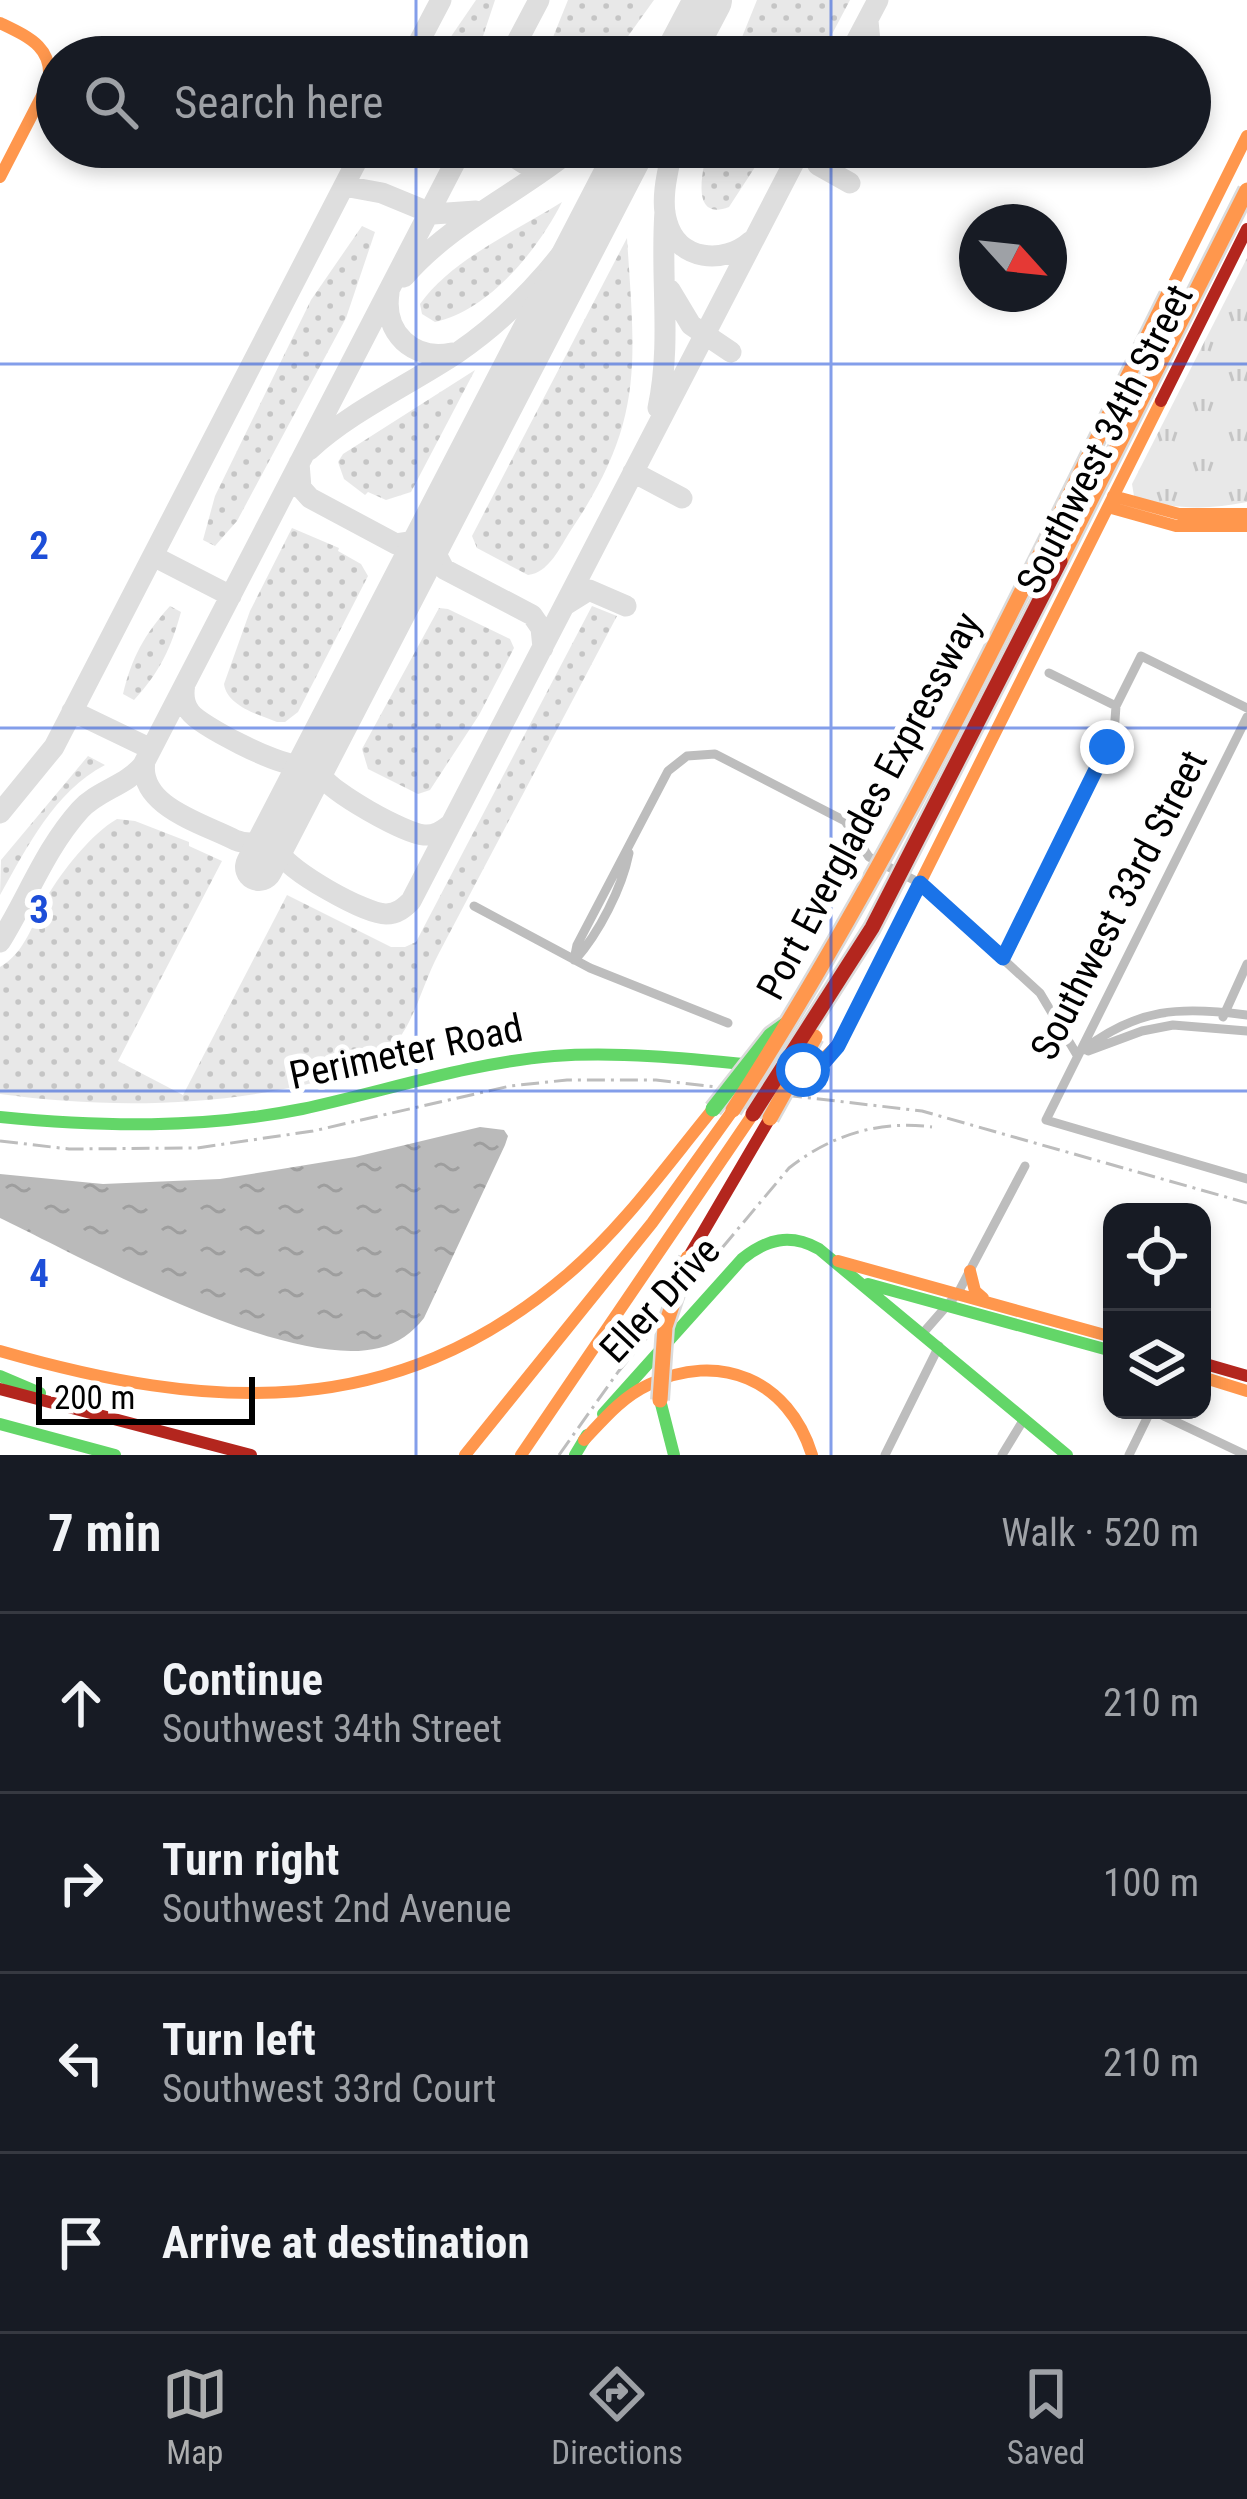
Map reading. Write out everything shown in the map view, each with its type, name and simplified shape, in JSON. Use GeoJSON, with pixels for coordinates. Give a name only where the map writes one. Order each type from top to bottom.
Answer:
{"type":"FeatureCollection","features":[{"type":"Feature","properties":{"kind":"main road"},"geometry":{"type":"LineString","coordinates":[[0,22],[36,42]]}},
{"type":"Feature","properties":{"kind":"main road"},"geometry":{"type":"LineString","coordinates":[[0,177],[36,107]]}},
{"type":"Feature","properties":{"kind":"main road","name":"Port Everglades Expressway"},"geometry":{"type":"LineString","coordinates":[[463,1455],[652,1223],[792,1020],[913,807],[1247,136]]}},
{"type":"Feature","properties":{"kind":"main road","name":"Port Everglades Expressway"},"geometry":{"type":"LineString","coordinates":[[521,1455],[762,1116],[872,928],[1247,190]]}},
{"type":"Feature","properties":{"kind":"main road","name":"Southwest 34th Street"},"geometry":{"type":"LineString","coordinates":[[825,1061],[838,1046],[1247,230]]}},
{"type":"Feature","properties":{"kind":"main road"},"geometry":{"type":"LineString","coordinates":[[1110,501],[1187,518],[1247,514]]}},
{"type":"Feature","properties":{"kind":"main road"},"geometry":{"type":"LineString","coordinates":[[1110,501],[1153,524],[1179,529],[1247,526]]}},
{"type":"Feature","properties":{"kind":"main road"},"geometry":{"type":"LineString","coordinates":[[0,1351],[125,1385],[209,1397],[322,1392],[402,1372],[478,1338],[548,1291],[608,1232],[771,1035],[792,1020]]}},
{"type":"Feature","properties":{"kind":"main road","name":"Perimeter Road"},"geometry":{"type":"LineString","coordinates":[[0,1117],[92,1126],[211,1122],[300,1109],[468,1068],[556,1056],[682,1058],[797,1071],[825,1061]]}},
{"type":"Feature","properties":{"kind":"main road"},"geometry":{"type":"LineString","coordinates":[[674,1455],[660,1400],[662,1339],[671,1297],[762,1116]]}},
{"type":"Feature","properties":{"kind":"main road","name":"Eller Drive"},"geometry":{"type":"LineString","coordinates":[[575,1455],[628,1382],[748,1253],[782,1238],[803,1240],[825,1254],[953,1299]]}},
{"type":"Feature","properties":{"kind":"main road"},"geometry":{"type":"LineString","coordinates":[[825,1254],[1067,1455]]}},
{"type":"Feature","properties":{"kind":"main road"},"geometry":{"type":"LineString","coordinates":[[970,1270],[975,1291],[989,1302]]}},
{"type":"Feature","properties":{"kind":"main road"},"geometry":{"type":"LineString","coordinates":[[861,1282],[989,1302],[1103,1334]]}},
{"type":"Feature","properties":{"kind":"main road"},"geometry":{"type":"LineString","coordinates":[[953,1299],[1103,1348]]}},
{"type":"Feature","properties":{"kind":"main road"},"geometry":{"type":"LineString","coordinates":[[1211,1366],[1247,1376]]}},
{"type":"Feature","properties":{"kind":"main road"},"geometry":{"type":"LineString","coordinates":[[584,1440],[619,1404],[646,1385],[688,1371],[716,1371],[750,1378],[780,1396],[802,1421],[812,1455]]}},
{"type":"Feature","properties":{"kind":"main road"},"geometry":{"type":"LineString","coordinates":[[0,1376],[72,1407]]}},
{"type":"Feature","properties":{"kind":"main road"},"geometry":{"type":"LineString","coordinates":[[1211,1380],[1247,1390]]}},
{"type":"Feature","properties":{"kind":"main road"},"geometry":{"type":"LineString","coordinates":[[0,1389],[251,1455]]}},
{"type":"Feature","properties":{"kind":"main road"},"geometry":{"type":"LineString","coordinates":[[0,1424],[115,1455]]}},
{"type":"Feature","properties":{"kind":"street"},"geometry":{"type":"LineString","coordinates":[[1003,958],[1114,734],[1116,706],[1141,656],[1247,712]]}},
{"type":"Feature","properties":{"kind":"street"},"geometry":{"type":"LineString","coordinates":[[1049,673],[1116,706]]}},
{"type":"Feature","properties":{"kind":"street","name":"Southwest 33rd Street"},"geometry":{"type":"LineString","coordinates":[[1247,712],[1046,1120],[1247,1178]]}},
{"type":"Feature","properties":{"kind":"street"},"geometry":{"type":"LineString","coordinates":[[574,960],[577,945],[668,771],[687,756],[708,753],[845,821],[869,856],[920,883],[1040,993],[1077,1055]]}},
{"type":"Feature","properties":{"kind":"street"},"geometry":{"type":"LineString","coordinates":[[474,906],[574,960],[728,1023]]}},
{"type":"Feature","properties":{"kind":"street"},"geometry":{"type":"LineString","coordinates":[[1219,1028],[1247,964]]}},
{"type":"Feature","properties":{"kind":"street"},"geometry":{"type":"LineString","coordinates":[[1077,1055],[1108,1031],[1142,1016],[1174,1010],[1247,1015]]}},
{"type":"Feature","properties":{"kind":"street"},"geometry":{"type":"LineString","coordinates":[[1077,1055],[1173,1025],[1247,1031]]}},
{"type":"Feature","properties":{"kind":"street"},"geometry":{"type":"LineString","coordinates":[[923,1333],[953,1299],[1025,1166]]}},
{"type":"Feature","properties":{"kind":"street"},"geometry":{"type":"LineString","coordinates":[[886,1455],[939,1346]]}},
{"type":"Feature","properties":{"kind":"street"},"geometry":{"type":"LineString","coordinates":[[1129,1455],[1147,1419]]}},
{"type":"Feature","properties":{"kind":"street"},"geometry":{"type":"LineString","coordinates":[[1170,1419],[1246,1455]]}},
{"type":"Feature","properties":{"kind":"street"},"geometry":{"type":"LineString","coordinates":[[1002,1455],[1024,1420]]}},
{"type":"Feature","properties":{"kind":"green space"},"geometry":{"type":"Polygon","coordinates":[[[476,0],[495,0],[483,36],[451,36],[476,0]]]}},
{"type":"Feature","properties":{"kind":"green space"},"geometry":{"type":"Polygon","coordinates":[[[568,0],[654,0],[628,36],[553,36],[568,0]]]}},
{"type":"Feature","properties":{"kind":"green space"},"geometry":{"type":"Polygon","coordinates":[[[757,0],[850,0],[831,36],[742,36],[757,0]]]}},
{"type":"Feature","properties":{"kind":"green space"},"geometry":{"type":"Polygon","coordinates":[[[704,168],[754,168],[729,207],[716,210],[703,200],[704,168]]]}},
{"type":"Feature","properties":{"kind":"green space"},"geometry":{"type":"Polygon","coordinates":[[[562,202],[540,239],[493,291],[455,316],[435,322],[422,314],[420,304],[449,273],[562,202]]]}},
{"type":"Feature","properties":{"kind":"green space"},"geometry":{"type":"Polygon","coordinates":[[[362,226],[375,232],[346,318],[237,521],[215,546],[203,540],[215,496],[311,300],[362,226]]]}},
{"type":"Feature","properties":{"kind":"green space"},"geometry":{"type":"Polygon","coordinates":[[[627,238],[632,357],[623,423],[595,491],[558,551],[542,570],[528,575],[477,548],[472,536],[627,238]]]}},
{"type":"Feature","properties":{"kind":"green space"},"geometry":{"type":"Polygon","coordinates":[[[1247,258],[1247,502],[1190,507],[1134,496],[1132,484],[1247,258]]]}},
{"type":"Feature","properties":{"kind":"green space"},"geometry":{"type":"Polygon","coordinates":[[[475,370],[411,492],[386,500],[368,492],[365,495],[344,479],[338,462],[343,454],[475,370]]]}},
{"type":"Feature","properties":{"kind":"green space"},"geometry":{"type":"Polygon","coordinates":[[[292,528],[339,548],[361,564],[368,576],[298,712],[277,722],[237,704],[224,684],[250,611],[292,528]]]}},
{"type":"Feature","properties":{"kind":"green space"},"geometry":{"type":"Polygon","coordinates":[[[170,606],[181,612],[173,637],[158,669],[134,700],[123,694],[130,669],[146,637],[170,606]]]}},
{"type":"Feature","properties":{"kind":"green space"},"geometry":{"type":"Polygon","coordinates":[[[592,606],[617,616],[439,953],[407,1025],[376,1062],[334,1079],[193,1101],[77,1102],[0,1094],[0,967],[23,945],[69,865],[117,819],[189,842],[222,861],[118,1061],[183,1095],[287,895],[391,947],[416,942],[592,606]]]}},
{"type":"Feature","properties":{"kind":"green space"},"geometry":{"type":"Polygon","coordinates":[[[439,608],[510,639],[514,648],[479,715],[430,790],[418,794],[368,769],[362,749],[439,608]]]}},
{"type":"Feature","properties":{"kind":"green space"},"geometry":{"type":"Polygon","coordinates":[[[88,756],[105,765],[57,805],[0,895],[1,860],[88,756]]]}},
{"type":"Feature","properties":{"kind":"water"},"geometry":{"type":"Polygon","coordinates":[[[480,1127],[504,1130],[505,1145],[424,1318],[404,1337],[379,1348],[340,1351],[241,1328],[133,1283],[0,1218],[0,1174],[103,1184],[220,1179],[355,1157],[480,1127]]]}},
{"type":"Feature","properties":{"kind":"taxiway"},"geometry":{"type":"LineString","coordinates":[[422,36],[441,0]]}},
{"type":"Feature","properties":{"kind":"taxiway"},"geometry":{"type":"LineString","coordinates":[[520,36],[539,0]]}},
{"type":"Feature","properties":{"kind":"taxiway"},"geometry":{"type":"LineString","coordinates":[[704,36],[717,0]]}},
{"type":"Feature","properties":{"kind":"taxiway"},"geometry":{"type":"LineString","coordinates":[[859,36],[878,0]]}},
{"type":"Feature","properties":{"kind":"taxiway"},"geometry":{"type":"LineString","coordinates":[[868,21],[869,36]]}},
{"type":"Feature","properties":{"kind":"taxiway"},"geometry":{"type":"LineString","coordinates":[[0,813],[54,747],[353,168]]}},
{"type":"Feature","properties":{"kind":"taxiway"},"geometry":{"type":"LineString","coordinates":[[0,942],[68,825],[87,803],[143,765],[452,168]]}},
{"type":"Feature","properties":{"kind":"taxiway"},"geometry":{"type":"LineString","coordinates":[[404,277],[464,224],[548,168]]}},
{"type":"Feature","properties":{"kind":"taxiway"},"geometry":{"type":"LineString","coordinates":[[669,168],[664,204],[667,222],[681,245],[715,256],[751,241]]}},
{"type":"Feature","properties":{"kind":"taxiway"},"geometry":{"type":"LineString","coordinates":[[280,827],[280,853],[286,861],[328,890],[386,914],[411,901],[791,168]]}},
{"type":"Feature","properties":{"kind":"taxiway"},"geometry":{"type":"LineString","coordinates":[[823,168],[850,183]]}},
{"type":"Feature","properties":{"kind":"taxiway"},"geometry":{"type":"LineString","coordinates":[[309,450],[457,353],[505,315],[566,249],[618,174]]}},
{"type":"Feature","properties":{"kind":"taxiway"},"geometry":{"type":"LineString","coordinates":[[344,186],[382,193],[433,214],[476,211]]}},
{"type":"Feature","properties":{"kind":"taxiway"},"geometry":{"type":"LineString","coordinates":[[658,408],[664,359],[665,211]]}},
{"type":"Feature","properties":{"kind":"taxiway"},"geometry":{"type":"LineString","coordinates":[[670,290],[691,325],[731,352]]}},
{"type":"Feature","properties":{"kind":"taxiway"},"geometry":{"type":"LineString","coordinates":[[389,293],[391,320],[404,341],[425,353],[452,353]]}},
{"type":"Feature","properties":{"kind":"taxiway"},"geometry":{"type":"LineString","coordinates":[[299,463],[301,488],[310,498],[396,544],[423,540],[439,520]]}},
{"type":"Feature","properties":{"kind":"taxiway"},"geometry":{"type":"LineString","coordinates":[[633,472],[682,498]]}},
{"type":"Feature","properties":{"kind":"taxiway"},"geometry":{"type":"LineString","coordinates":[[437,526],[433,548],[444,569],[532,615],[541,628],[543,648]]}},
{"type":"Feature","properties":{"kind":"taxiway"},"geometry":{"type":"LineString","coordinates":[[153,556],[231,596]]}},
{"type":"Feature","properties":{"kind":"taxiway"},"geometry":{"type":"LineString","coordinates":[[565,605],[589,590],[626,606]]}},
{"type":"Feature","properties":{"kind":"taxiway"},"geometry":{"type":"LineString","coordinates":[[185,684],[190,712],[240,744],[295,764],[320,749]]}},
{"type":"Feature","properties":{"kind":"taxiway"},"geometry":{"type":"LineString","coordinates":[[72,711],[151,749]]}},
{"type":"Feature","properties":{"kind":"taxiway"},"geometry":{"type":"LineString","coordinates":[[320,749],[322,776],[369,811],[424,835],[436,834],[451,824]]}},
{"type":"Feature","properties":{"kind":"taxiway"},"geometry":{"type":"LineString","coordinates":[[145,761],[151,790],[190,819],[248,843],[265,840],[280,827]]}},
{"type":"Feature","properties":{"kind":"runway"},"geometry":{"type":"LineString","coordinates":[[689,36],[708,0]]}},
{"type":"Feature","properties":{"kind":"runway"},"geometry":{"type":"LineString","coordinates":[[259,867],[621,168]]}},
{"type":"Feature","properties":{"kind":"railway"},"geometry":{"type":"LineString","coordinates":[[0,1141],[69,1149],[197,1148],[313,1131],[510,1086],[567,1080],[656,1080],[922,1111],[1247,1203]]}},
{"type":"Feature","properties":{"kind":"railway"},"geometry":{"type":"LineString","coordinates":[[559,1455],[618,1372],[789,1168],[856,1132],[932,1127]]}},
{"type":"Feature","properties":{"kind":"traffic: fast"},"geometry":{"type":"LineString","coordinates":[[713,1109],[771,1035],[785,1025]]}},
{"type":"Feature","properties":{"kind":"traffic: fast"},"geometry":{"type":"LineString","coordinates":[[0,1117],[114,1124],[227,1120],[302,1109],[427,1078],[554,1056],[636,1055],[774,1067]]}},
{"type":"Feature","properties":{"kind":"traffic: fast"},"geometry":{"type":"LineString","coordinates":[[603,1414],[742,1259],[760,1247],[788,1240],[819,1249],[1067,1455]]}},
{"type":"Feature","properties":{"kind":"traffic: fast"},"geometry":{"type":"LineString","coordinates":[[868,1284],[1103,1349]]}},
{"type":"Feature","properties":{"kind":"traffic: fast"},"geometry":{"type":"LineString","coordinates":[[0,1376],[40,1393]]}},
{"type":"Feature","properties":{"kind":"traffic: fast"},"geometry":{"type":"LineString","coordinates":[[660,1400],[674,1455]]}},
{"type":"Feature","properties":{"kind":"traffic: fast"},"geometry":{"type":"LineString","coordinates":[[0,1424],[115,1455]]}},
{"type":"Feature","properties":{"kind":"traffic: fast"},"geometry":{"type":"LineString","coordinates":[[575,1455],[587,1435]]}},
{"type":"Feature","properties":{"kind":"traffic: slow"},"geometry":{"type":"LineString","coordinates":[[0,23],[36,44]]}},
{"type":"Feature","properties":{"kind":"traffic: slow"},"geometry":{"type":"LineString","coordinates":[[0,177],[36,107]]}},
{"type":"Feature","properties":{"kind":"traffic: slow"},"geometry":{"type":"LineString","coordinates":[[1168,295],[1247,136]]}},
{"type":"Feature","properties":{"kind":"traffic: slow"},"geometry":{"type":"LineString","coordinates":[[1060,561],[1247,190]]}},
{"type":"Feature","properties":{"kind":"traffic: slow"},"geometry":{"type":"LineString","coordinates":[[733,1110],[908,811],[1168,295]]}},
{"type":"Feature","properties":{"kind":"traffic: slow"},"geometry":{"type":"LineString","coordinates":[[774,1067],[812,1064],[842,1039],[1161,401]]}},
{"type":"Feature","properties":{"kind":"traffic: slow"},"geometry":{"type":"LineString","coordinates":[[1113,496],[1179,514],[1247,514]]}},
{"type":"Feature","properties":{"kind":"traffic: slow"},"geometry":{"type":"LineString","coordinates":[[1108,507],[1176,526],[1247,526]]}},
{"type":"Feature","properties":{"kind":"traffic: slow"},"geometry":{"type":"LineString","coordinates":[[770,1118],[815,1037]]}},
{"type":"Feature","properties":{"kind":"traffic: slow"},"geometry":{"type":"LineString","coordinates":[[0,1351],[77,1371],[225,1393],[297,1391],[366,1380],[435,1358],[502,1323],[568,1274],[626,1215],[713,1109]]}},
{"type":"Feature","properties":{"kind":"traffic: slow"},"geometry":{"type":"LineString","coordinates":[[465,1455],[652,1223],[733,1110]]}},
{"type":"Feature","properties":{"kind":"traffic: slow"},"geometry":{"type":"LineString","coordinates":[[521,1455],[753,1114]]}},
{"type":"Feature","properties":{"kind":"traffic: slow"},"geometry":{"type":"LineString","coordinates":[[660,1400],[665,1327],[688,1258]]}},
{"type":"Feature","properties":{"kind":"traffic: slow"},"geometry":{"type":"LineString","coordinates":[[838,1261],[1103,1335]]}},
{"type":"Feature","properties":{"kind":"traffic: slow"},"geometry":{"type":"LineString","coordinates":[[970,1271],[975,1291],[983,1298]]}},
{"type":"Feature","properties":{"kind":"traffic: slow"},"geometry":{"type":"LineString","coordinates":[[584,1440],[621,1402],[648,1385],[674,1375],[725,1372],[769,1391],[787,1408],[812,1455]]}},
{"type":"Feature","properties":{"kind":"traffic: slow"},"geometry":{"type":"LineString","coordinates":[[1211,1380],[1247,1391]]}},
{"type":"Feature","properties":{"kind":"traffic: jam"},"geometry":{"type":"LineString","coordinates":[[1161,401],[1247,229]]}},
{"type":"Feature","properties":{"kind":"traffic: jam"},"geometry":{"type":"LineString","coordinates":[[753,1114],[872,928],[1060,561]]}},
{"type":"Feature","properties":{"kind":"traffic: jam"},"geometry":{"type":"LineString","coordinates":[[688,1258],[770,1118]]}},
{"type":"Feature","properties":{"kind":"traffic: jam"},"geometry":{"type":"LineString","coordinates":[[1211,1366],[1247,1376]]}},
{"type":"Feature","properties":{"kind":"traffic: jam"},"geometry":{"type":"LineString","coordinates":[[0,1389],[251,1455]]}},
{"type":"Feature","properties":{"kind":"route"},"geometry":{"type":"LineString","coordinates":[[803,1070],[825,1061],[838,1046],[920,883],[1003,958],[1107,747]]}}]}
